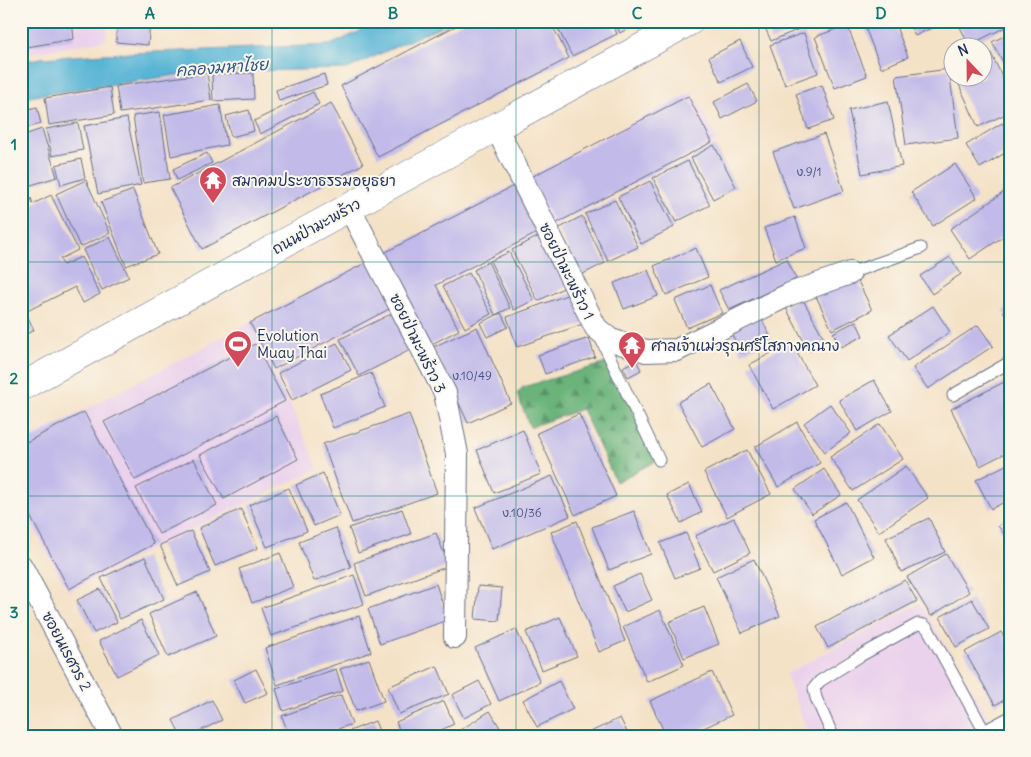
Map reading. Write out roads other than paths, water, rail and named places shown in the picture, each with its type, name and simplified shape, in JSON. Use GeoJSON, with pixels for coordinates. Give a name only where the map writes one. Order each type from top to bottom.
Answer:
{"type":"FeatureCollection","features":[{"type":"Feature","properties":{"kind":"street","name":"ถนนป่ามะพร้าว"},"geometry":{"type":"LineString","coordinates":[[21,387],[690,21]]}},
{"type":"Feature","properties":{"kind":"street","name":"ซอยป่ามะพร้าว 1"},"geometry":{"type":"LineString","coordinates":[[496,127],[596,328],[611,340],[646,352],[677,350],[790,294],[850,273]]}},
{"type":"Feature","properties":{"kind":"street","name":"ซอยป่ามะพร้าว 3"},"geometry":{"type":"LineString","coordinates":[[349,207],[445,393],[457,454],[456,638]]}},
{"type":"Feature","properties":{"kind":"street","name":"ซอยนเรศวร 2"},"geometry":{"type":"LineString","coordinates":[[21,566],[112,736]]}},
{"type":"Feature","properties":{"kind":"lane"},"geometry":{"type":"LineString","coordinates":[[850,273],[921,248]]}},
{"type":"Feature","properties":{"kind":"lane"},"geometry":{"type":"LineString","coordinates":[[596,328],[659,460]]}},
{"type":"Feature","properties":{"kind":"lane"},"geometry":{"type":"LineString","coordinates":[[953,395],[1010,362]]}},
{"type":"Feature","properties":{"kind":"lane"},"geometry":{"type":"LineString","coordinates":[[833,736],[816,698],[814,688],[820,681],[860,656],[918,624],[924,625],[928,629],[985,733],[1010,717]]}},
{"type":"Feature","properties":{"kind":"water","name":"คลองมหาไชย"},"geometry":{"type":"Polygon","coordinates":[[[382,21],[452,21],[347,69],[199,72],[21,99],[21,62],[41,58],[105,54],[330,45],[382,21]]]}},
{"type":"Feature","properties":{"kind":"place","name":"สมาคมประชาธรรมอยุธยา"},"geometry":{"type":"Point","coordinates":[213,204]}},
{"type":"Feature","properties":{"kind":"place","name":"Evolution Muay Thai"},"geometry":{"type":"Point","coordinates":[238,368]}},
{"type":"Feature","properties":{"kind":"place","name":"ศาลเจ้าแม่วรุณศรีโสภางคณาง"},"geometry":{"type":"Point","coordinates":[632,369]}}]}
